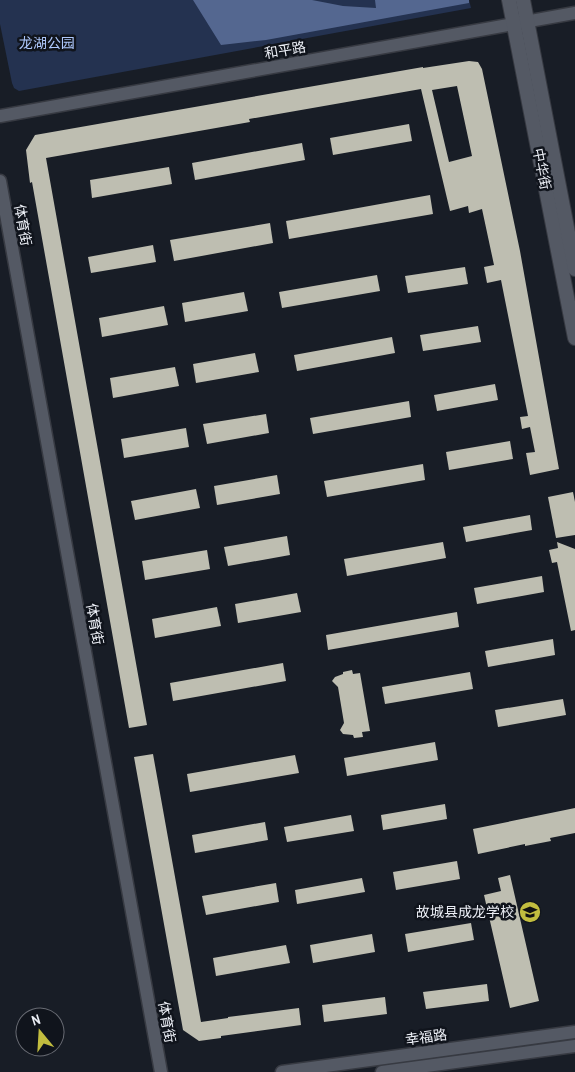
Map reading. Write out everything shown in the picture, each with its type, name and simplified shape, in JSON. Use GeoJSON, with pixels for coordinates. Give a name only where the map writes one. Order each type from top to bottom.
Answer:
{"type":"FeatureCollection","features":[{"type":"Feature","properties":{"kind":"main road","name":"中华街"},"geometry":{"type":"LineString","coordinates":[[509,0],[520,23],[575,269]]}},
{"type":"Feature","properties":{"kind":"main road","name":"中华街"},"geometry":{"type":"LineString","coordinates":[[523,0],[520,23],[575,338]]}},
{"type":"Feature","properties":{"kind":"street","name":"和平路"},"geometry":{"type":"LineString","coordinates":[[0,116],[575,13]]}},
{"type":"Feature","properties":{"kind":"street","name":"体育街"},"geometry":{"type":"LineString","coordinates":[[0,181],[161,1072]]}},
{"type":"Feature","properties":{"kind":"street","name":"幸福路"},"geometry":{"type":"LineString","coordinates":[[282,1072],[575,1032]]}},
{"type":"Feature","properties":{"kind":"street","name":"幸福路"},"geometry":{"type":"LineString","coordinates":[[382,1072],[575,1046]]}},
{"type":"Feature","properties":{"kind":"green space","name":"龙湖公园"},"geometry":{"type":"Polygon","coordinates":[[[0,0],[469,0],[471,8],[19,91],[14,88],[12,83],[0,24],[0,0]]]}},
{"type":"Feature","properties":{"kind":"shaded area"},"geometry":{"type":"Polygon","coordinates":[[[193,0],[312,0],[343,6],[376,8],[375,0],[469,0],[469,3],[266,40],[221,45],[193,0]]]}},
{"type":"Feature","properties":{"kind":"building"},"geometry":{"type":"Polygon","coordinates":[[[469,61],[478,62],[482,69],[520,251],[559,469],[530,475],[526,453],[535,452],[530,427],[522,429],[520,417],[528,416],[501,280],[487,283],[484,267],[494,265],[482,209],[469,213],[468,206],[450,211],[421,89],[249,119],[250,122],[46,158],[147,725],[129,728],[32,182],[30,183],[26,150],[35,135],[469,61]],[[457,86],[432,90],[449,162],[472,156],[457,86]]]}},
{"type":"Feature","properties":{"kind":"building"},"geometry":{"type":"Polygon","coordinates":[[[409,124],[412,141],[333,155],[330,138],[409,124]]]}},
{"type":"Feature","properties":{"kind":"building"},"geometry":{"type":"Polygon","coordinates":[[[302,143],[305,160],[195,180],[192,163],[302,143]]]}},
{"type":"Feature","properties":{"kind":"building"},"geometry":{"type":"Polygon","coordinates":[[[169,167],[172,184],[92,198],[90,180],[169,167]]]}},
{"type":"Feature","properties":{"kind":"building"},"geometry":{"type":"Polygon","coordinates":[[[430,195],[433,214],[289,239],[286,221],[430,195]]]}},
{"type":"Feature","properties":{"kind":"building"},"geometry":{"type":"Polygon","coordinates":[[[270,223],[273,243],[174,261],[170,240],[270,223]]]}},
{"type":"Feature","properties":{"kind":"building"},"geometry":{"type":"Polygon","coordinates":[[[153,245],[156,262],[91,273],[88,257],[153,245]]]}},
{"type":"Feature","properties":{"kind":"building"},"geometry":{"type":"Polygon","coordinates":[[[465,267],[468,284],[408,293],[405,276],[465,267]]]}},
{"type":"Feature","properties":{"kind":"building"},"geometry":{"type":"Polygon","coordinates":[[[377,275],[380,291],[282,308],[279,292],[377,275]]]}},
{"type":"Feature","properties":{"kind":"building"},"geometry":{"type":"Polygon","coordinates":[[[244,292],[248,311],[185,322],[182,303],[244,292]]]}},
{"type":"Feature","properties":{"kind":"building"},"geometry":{"type":"Polygon","coordinates":[[[164,306],[168,325],[102,337],[99,318],[164,306]]]}},
{"type":"Feature","properties":{"kind":"building"},"geometry":{"type":"Polygon","coordinates":[[[478,326],[481,342],[423,351],[420,335],[478,326]]]}},
{"type":"Feature","properties":{"kind":"building"},"geometry":{"type":"Polygon","coordinates":[[[392,337],[395,353],[297,371],[294,355],[392,337]]]}},
{"type":"Feature","properties":{"kind":"building"},"geometry":{"type":"Polygon","coordinates":[[[255,353],[259,372],[196,383],[193,364],[255,353]]]}},
{"type":"Feature","properties":{"kind":"building"},"geometry":{"type":"Polygon","coordinates":[[[175,367],[179,386],[113,398],[110,378],[175,367]]]}},
{"type":"Feature","properties":{"kind":"building"},"geometry":{"type":"Polygon","coordinates":[[[495,384],[498,400],[437,411],[434,395],[495,384]]]}},
{"type":"Feature","properties":{"kind":"building"},"geometry":{"type":"Polygon","coordinates":[[[409,401],[411,417],[313,434],[310,418],[409,401]]]}},
{"type":"Feature","properties":{"kind":"building"},"geometry":{"type":"Polygon","coordinates":[[[266,414],[269,433],[207,444],[203,424],[266,414]]]}},
{"type":"Feature","properties":{"kind":"building"},"geometry":{"type":"Polygon","coordinates":[[[186,428],[189,447],[124,458],[121,439],[186,428]]]}},
{"type":"Feature","properties":{"kind":"building"},"geometry":{"type":"Polygon","coordinates":[[[510,441],[513,459],[449,470],[446,452],[510,441]]]}},
{"type":"Feature","properties":{"kind":"building"},"geometry":{"type":"Polygon","coordinates":[[[423,464],[425,480],[327,497],[324,481],[423,464]]]}},
{"type":"Feature","properties":{"kind":"building"},"geometry":{"type":"Polygon","coordinates":[[[277,475],[280,494],[217,505],[214,486],[277,475]]]}},
{"type":"Feature","properties":{"kind":"building"},"geometry":{"type":"Polygon","coordinates":[[[196,489],[200,508],[135,520],[131,501],[196,489]]]}},
{"type":"Feature","properties":{"kind":"building"},"geometry":{"type":"Polygon","coordinates":[[[573,492],[575,502],[575,535],[556,538],[548,497],[573,492]]]}},
{"type":"Feature","properties":{"kind":"building"},"geometry":{"type":"Polygon","coordinates":[[[530,515],[532,530],[466,542],[463,527],[530,515]]]}},
{"type":"Feature","properties":{"kind":"building"},"geometry":{"type":"Polygon","coordinates":[[[287,536],[290,555],[228,566],[224,547],[287,536]]]}},
{"type":"Feature","properties":{"kind":"building"},"geometry":{"type":"Polygon","coordinates":[[[443,542],[446,558],[347,576],[344,559],[443,542]]]}},
{"type":"Feature","properties":{"kind":"building"},"geometry":{"type":"Polygon","coordinates":[[[557,542],[575,549],[575,630],[571,631],[557,562],[552,563],[549,550],[558,548],[557,542]]]}},
{"type":"Feature","properties":{"kind":"building"},"geometry":{"type":"Polygon","coordinates":[[[207,550],[210,569],[145,580],[142,561],[207,550]]]}},
{"type":"Feature","properties":{"kind":"building"},"geometry":{"type":"Polygon","coordinates":[[[542,576],[544,592],[477,604],[474,588],[542,576]]]}},
{"type":"Feature","properties":{"kind":"building"},"geometry":{"type":"Polygon","coordinates":[[[297,593],[301,612],[238,623],[235,604],[297,593]]]}},
{"type":"Feature","properties":{"kind":"building"},"geometry":{"type":"Polygon","coordinates":[[[217,607],[221,626],[155,638],[152,619],[217,607]]]}},
{"type":"Feature","properties":{"kind":"building"},"geometry":{"type":"Polygon","coordinates":[[[457,612],[459,627],[328,650],[326,635],[457,612]]]}},
{"type":"Feature","properties":{"kind":"building"},"geometry":{"type":"Polygon","coordinates":[[[553,639],[555,655],[488,667],[485,651],[553,639]]]}},
{"type":"Feature","properties":{"kind":"building"},"geometry":{"type":"Polygon","coordinates":[[[283,663],[286,681],[173,701],[170,683],[283,663]]]}},
{"type":"Feature","properties":{"kind":"building"},"geometry":{"type":"Polygon","coordinates":[[[352,670],[353,674],[360,673],[370,731],[362,732],[363,737],[354,738],[353,735],[343,734],[340,730],[344,723],[338,687],[332,681],[335,677],[343,674],[343,672],[352,670]]]}},
{"type":"Feature","properties":{"kind":"building"},"geometry":{"type":"Polygon","coordinates":[[[470,672],[473,689],[385,704],[382,687],[470,672]]]}},
{"type":"Feature","properties":{"kind":"building"},"geometry":{"type":"Polygon","coordinates":[[[563,699],[566,715],[498,727],[495,710],[563,699]]]}},
{"type":"Feature","properties":{"kind":"building"},"geometry":{"type":"Polygon","coordinates":[[[435,742],[438,760],[347,776],[344,758],[435,742]]]}},
{"type":"Feature","properties":{"kind":"building"},"geometry":{"type":"Polygon","coordinates":[[[153,754],[201,1022],[299,1008],[301,1025],[221,1036],[221,1038],[199,1041],[183,1030],[134,757],[153,754]]]}},
{"type":"Feature","properties":{"kind":"building"},"geometry":{"type":"Polygon","coordinates":[[[295,755],[299,773],[190,792],[187,774],[295,755]]]}},
{"type":"Feature","properties":{"kind":"building"},"geometry":{"type":"Polygon","coordinates":[[[445,804],[447,819],[383,830],[381,815],[445,804]]]}},
{"type":"Feature","properties":{"kind":"building"},"geometry":{"type":"Polygon","coordinates":[[[575,808],[575,833],[550,838],[551,841],[525,846],[525,844],[478,854],[473,829],[575,808]]]}},
{"type":"Feature","properties":{"kind":"building"},"geometry":{"type":"Polygon","coordinates":[[[351,815],[354,831],[287,842],[284,827],[351,815]]]}},
{"type":"Feature","properties":{"kind":"building"},"geometry":{"type":"Polygon","coordinates":[[[265,822],[268,840],[195,853],[192,835],[265,822]]]}},
{"type":"Feature","properties":{"kind":"building"},"geometry":{"type":"Polygon","coordinates":[[[457,861],[460,879],[396,890],[393,872],[457,861]]]}},
{"type":"Feature","properties":{"kind":"building"},"geometry":{"type":"Polygon","coordinates":[[[510,875],[539,1001],[510,1008],[484,895],[501,891],[498,878],[510,875]]]}},
{"type":"Feature","properties":{"kind":"building"},"geometry":{"type":"Polygon","coordinates":[[[362,878],[365,892],[297,904],[295,890],[362,878]]]}},
{"type":"Feature","properties":{"kind":"building"},"geometry":{"type":"Polygon","coordinates":[[[276,883],[279,902],[206,915],[202,896],[276,883]]]}},
{"type":"Feature","properties":{"kind":"building"},"geometry":{"type":"Polygon","coordinates":[[[471,923],[474,940],[408,952],[405,934],[471,923]]]}},
{"type":"Feature","properties":{"kind":"building"},"geometry":{"type":"Polygon","coordinates":[[[372,934],[375,952],[313,963],[310,945],[372,934]]]}},
{"type":"Feature","properties":{"kind":"building"},"geometry":{"type":"Polygon","coordinates":[[[286,945],[290,963],[216,976],[213,958],[286,945]]]}},
{"type":"Feature","properties":{"kind":"building"},"geometry":{"type":"Polygon","coordinates":[[[487,984],[489,1001],[426,1009],[423,992],[487,984]]]}},
{"type":"Feature","properties":{"kind":"building"},"geometry":{"type":"Polygon","coordinates":[[[385,997],[387,1014],[324,1022],[322,1005],[385,997]]]}},
{"type":"Feature","properties":{"kind":"place","name":"故城县成龙学校"},"geometry":{"type":"Point","coordinates":[530,912]}}]}
